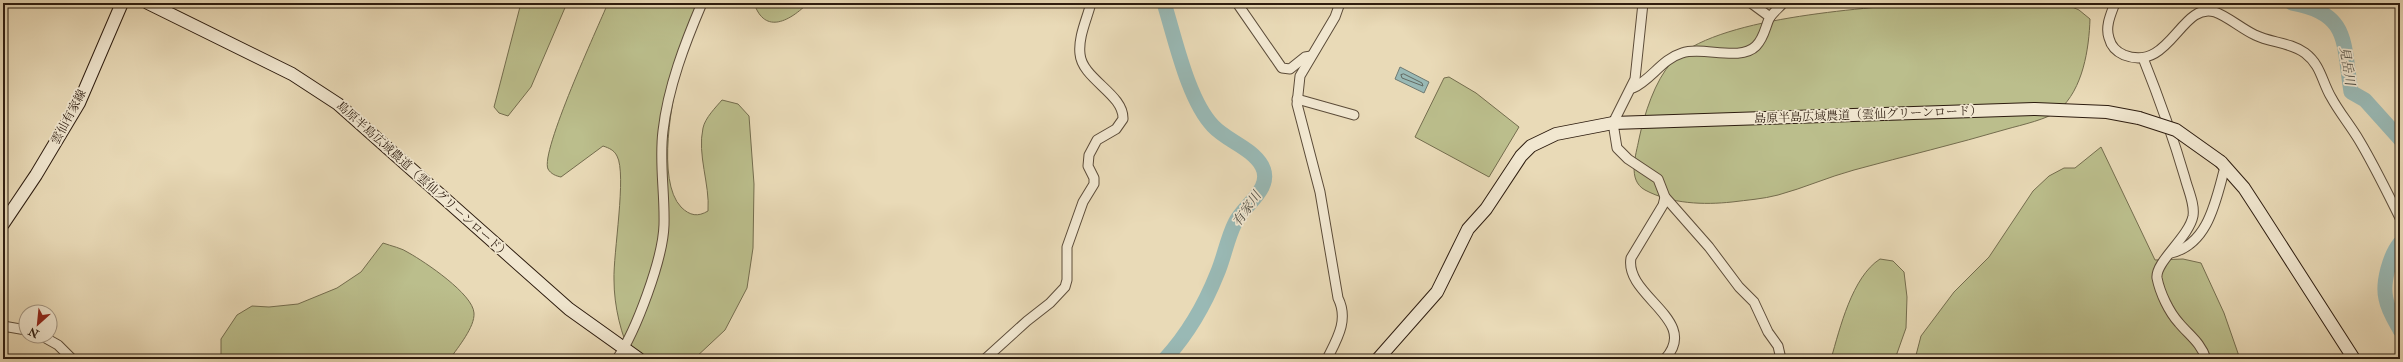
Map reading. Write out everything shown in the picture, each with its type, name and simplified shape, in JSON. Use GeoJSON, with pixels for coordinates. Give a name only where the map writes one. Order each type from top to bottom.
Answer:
{"type":"FeatureCollection","features":[{"type":"Feature","properties":{"kind":"street","name":"雲仙有家線"},"geometry":{"type":"LineString","coordinates":[[3,224],[36,176],[79,103],[122,3]]}},
{"type":"Feature","properties":{"kind":"street","name":"島原半島広域農道（雲仙グリーンロード）"},"geometry":{"type":"LineString","coordinates":[[148,3],[292,74],[317,89],[357,119],[570,309],[640,359]]}},
{"type":"Feature","properties":{"kind":"street"},"geometry":{"type":"LineString","coordinates":[[617,359],[624,349],[634,328],[663,239],[661,159],[663,131],[669,98],[702,3]]}},
{"type":"Feature","properties":{"kind":"street"},"geometry":{"type":"LineString","coordinates":[[986,359],[1027,320],[1050,303],[1065,287],[1066,247],[1083,202],[1094,184],[1094,178],[1088,166],[1089,155],[1097,140],[1116,129],[1123,119],[1121,108],[1084,66],[1080,56],[1081,36],[1091,3]]}},
{"type":"Feature","properties":{"kind":"street"},"geometry":{"type":"LineString","coordinates":[[1237,3],[1282,68],[1290,69],[1305,57],[1311,56]]}},
{"type":"Feature","properties":{"kind":"street"},"geometry":{"type":"LineString","coordinates":[[1327,359],[1339,334],[1344,312],[1338,298],[1320,192],[1297,100],[1300,76],[1334,17],[1340,3]]}},
{"type":"Feature","properties":{"kind":"street"},"geometry":{"type":"LineString","coordinates":[[1643,3],[1632,88],[1613,123],[1617,148],[1628,159],[1658,179],[1665,197],[1709,247],[1739,287],[1754,302],[1768,332],[1778,346],[1781,359]]}},
{"type":"Feature","properties":{"kind":"street"},"geometry":{"type":"LineString","coordinates":[[1749,3],[1770,17]]}},
{"type":"Feature","properties":{"kind":"street"},"geometry":{"type":"LineString","coordinates":[[1632,88],[1646,80],[1667,60],[1682,53],[1701,51],[1740,53],[1749,51],[1756,46],[1764,35],[1770,17],[1784,3]]}},
{"type":"Feature","properties":{"kind":"street"},"geometry":{"type":"LineString","coordinates":[[2115,3],[2108,27],[2108,38],[2113,47],[2131,58],[2143,58],[2163,49],[2194,15],[2208,11],[2216,12],[2256,36],[2292,45],[2306,54],[2317,65],[2325,79],[2330,96],[2358,139],[2400,218]]}},
{"type":"Feature","properties":{"kind":"street"},"geometry":{"type":"LineString","coordinates":[[2143,58],[2166,114],[2193,207],[2190,226],[2171,253],[2159,266],[2157,275],[2159,286],[2172,313],[2202,346],[2206,359]]}},
{"type":"Feature","properties":{"kind":"street"},"geometry":{"type":"LineString","coordinates":[[1297,100],[1354,115]]}},
{"type":"Feature","properties":{"kind":"street","name":"島原半島広域農道（雲仙グリーンロード）"},"geometry":{"type":"LineString","coordinates":[[1378,359],[1437,292],[1468,229],[1486,209],[1521,156],[1531,146],[1556,134],[1613,123],[2036,109],[2107,112],[2139,118],[2176,130],[2223,165],[2259,210],[2354,359]]}},
{"type":"Feature","properties":{"kind":"street"},"geometry":{"type":"LineString","coordinates":[[2171,253],[2189,246],[2205,226],[2214,208],[2223,165]]}},
{"type":"Feature","properties":{"kind":"street"},"geometry":{"type":"LineString","coordinates":[[1664,359],[1673,346],[1672,326],[1635,280],[1630,265],[1631,258],[1663,205],[1665,197]]}},
{"type":"Feature","properties":{"kind":"street"},"geometry":{"type":"LineString","coordinates":[[3,326],[18,329]]}},
{"type":"Feature","properties":{"kind":"street"},"geometry":{"type":"LineString","coordinates":[[58,344],[72,359]]}},
{"type":"Feature","properties":{"kind":"green space"},"geometry":{"type":"Polygon","coordinates":[[[521,3],[567,3],[531,87],[508,116],[499,113],[494,107],[521,3]]]}},
{"type":"Feature","properties":{"kind":"green space"},"geometry":{"type":"Polygon","coordinates":[[[608,3],[707,3],[683,57],[677,79],[668,138],[669,178],[673,195],[681,207],[691,214],[697,215],[708,211],[707,190],[702,159],[702,138],[704,124],[708,117],[722,100],[738,104],[749,116],[754,184],[753,248],[747,288],[725,330],[694,359],[633,359],[625,341],[619,321],[614,290],[614,268],[621,179],[620,165],[616,154],[603,146],[561,177],[548,169],[548,158],[561,115],[608,3]]]}},
{"type":"Feature","properties":{"kind":"green space"},"geometry":{"type":"Polygon","coordinates":[[[754,3],[808,3],[794,15],[779,22],[771,22],[759,13],[754,3]]]}},
{"type":"Feature","properties":{"kind":"green space"},"geometry":{"type":"Polygon","coordinates":[[[1923,3],[2063,3],[2079,10],[2090,19],[2086,55],[2079,80],[2074,91],[2059,110],[2042,119],[1854,170],[1772,196],[1721,203],[1699,203],[1677,201],[1655,195],[1639,186],[1634,174],[1634,167],[1641,130],[1651,98],[1666,69],[1672,62],[1692,47],[1720,35],[1754,25],[1790,18],[1827,12],[1923,3]]]}},
{"type":"Feature","properties":{"kind":"green space"},"geometry":{"type":"Polygon","coordinates":[[[1449,77],[1476,93],[1519,127],[1489,177],[1415,137],[1444,78],[1449,77]]]}},
{"type":"Feature","properties":{"kind":"green space"},"geometry":{"type":"Polygon","coordinates":[[[2101,147],[2155,260],[2183,259],[2201,263],[2224,313],[2240,359],[1915,359],[1921,336],[1954,292],[1989,257],[2033,191],[2049,176],[2064,168],[2075,168],[2101,147]]]}},
{"type":"Feature","properties":{"kind":"green space"},"geometry":{"type":"Polygon","coordinates":[[[383,243],[400,248],[426,264],[447,279],[466,297],[472,305],[474,319],[472,324],[450,359],[221,359],[221,339],[237,315],[252,306],[269,307],[298,304],[337,288],[361,272],[383,243]]]}},
{"type":"Feature","properties":{"kind":"green space"},"geometry":{"type":"Polygon","coordinates":[[[1880,259],[1893,261],[1904,272],[1907,297],[1906,328],[1895,359],[1831,359],[1848,304],[1862,278],[1870,267],[1880,259]]]}},
{"type":"Feature","properties":{"kind":"water"},"geometry":{"type":"Polygon","coordinates":[[[1400,67],[1429,82],[1424,93],[1395,79],[1400,67]]]}},
{"type":"Feature","properties":{"kind":"waterway","name":"有家川"},"geometry":{"type":"LineString","coordinates":[[1164,3],[1189,85],[1204,115],[1213,126],[1225,136],[1252,154],[1262,166],[1265,174],[1261,189],[1235,223],[1219,268],[1201,308],[1181,340],[1165,359]]}},
{"type":"Feature","properties":{"kind":"waterway","name":"見岳川"},"geometry":{"type":"LineString","coordinates":[[2292,3],[2311,8],[2325,14],[2334,23],[2340,33],[2344,45],[2351,92],[2365,100],[2400,139]]}},
{"type":"Feature","properties":{"kind":"waterway","name":"見岳川"},"geometry":{"type":"LineString","coordinates":[[2400,243],[2396,248],[2390,262],[2385,285],[2388,307],[2400,330]]}}]}
